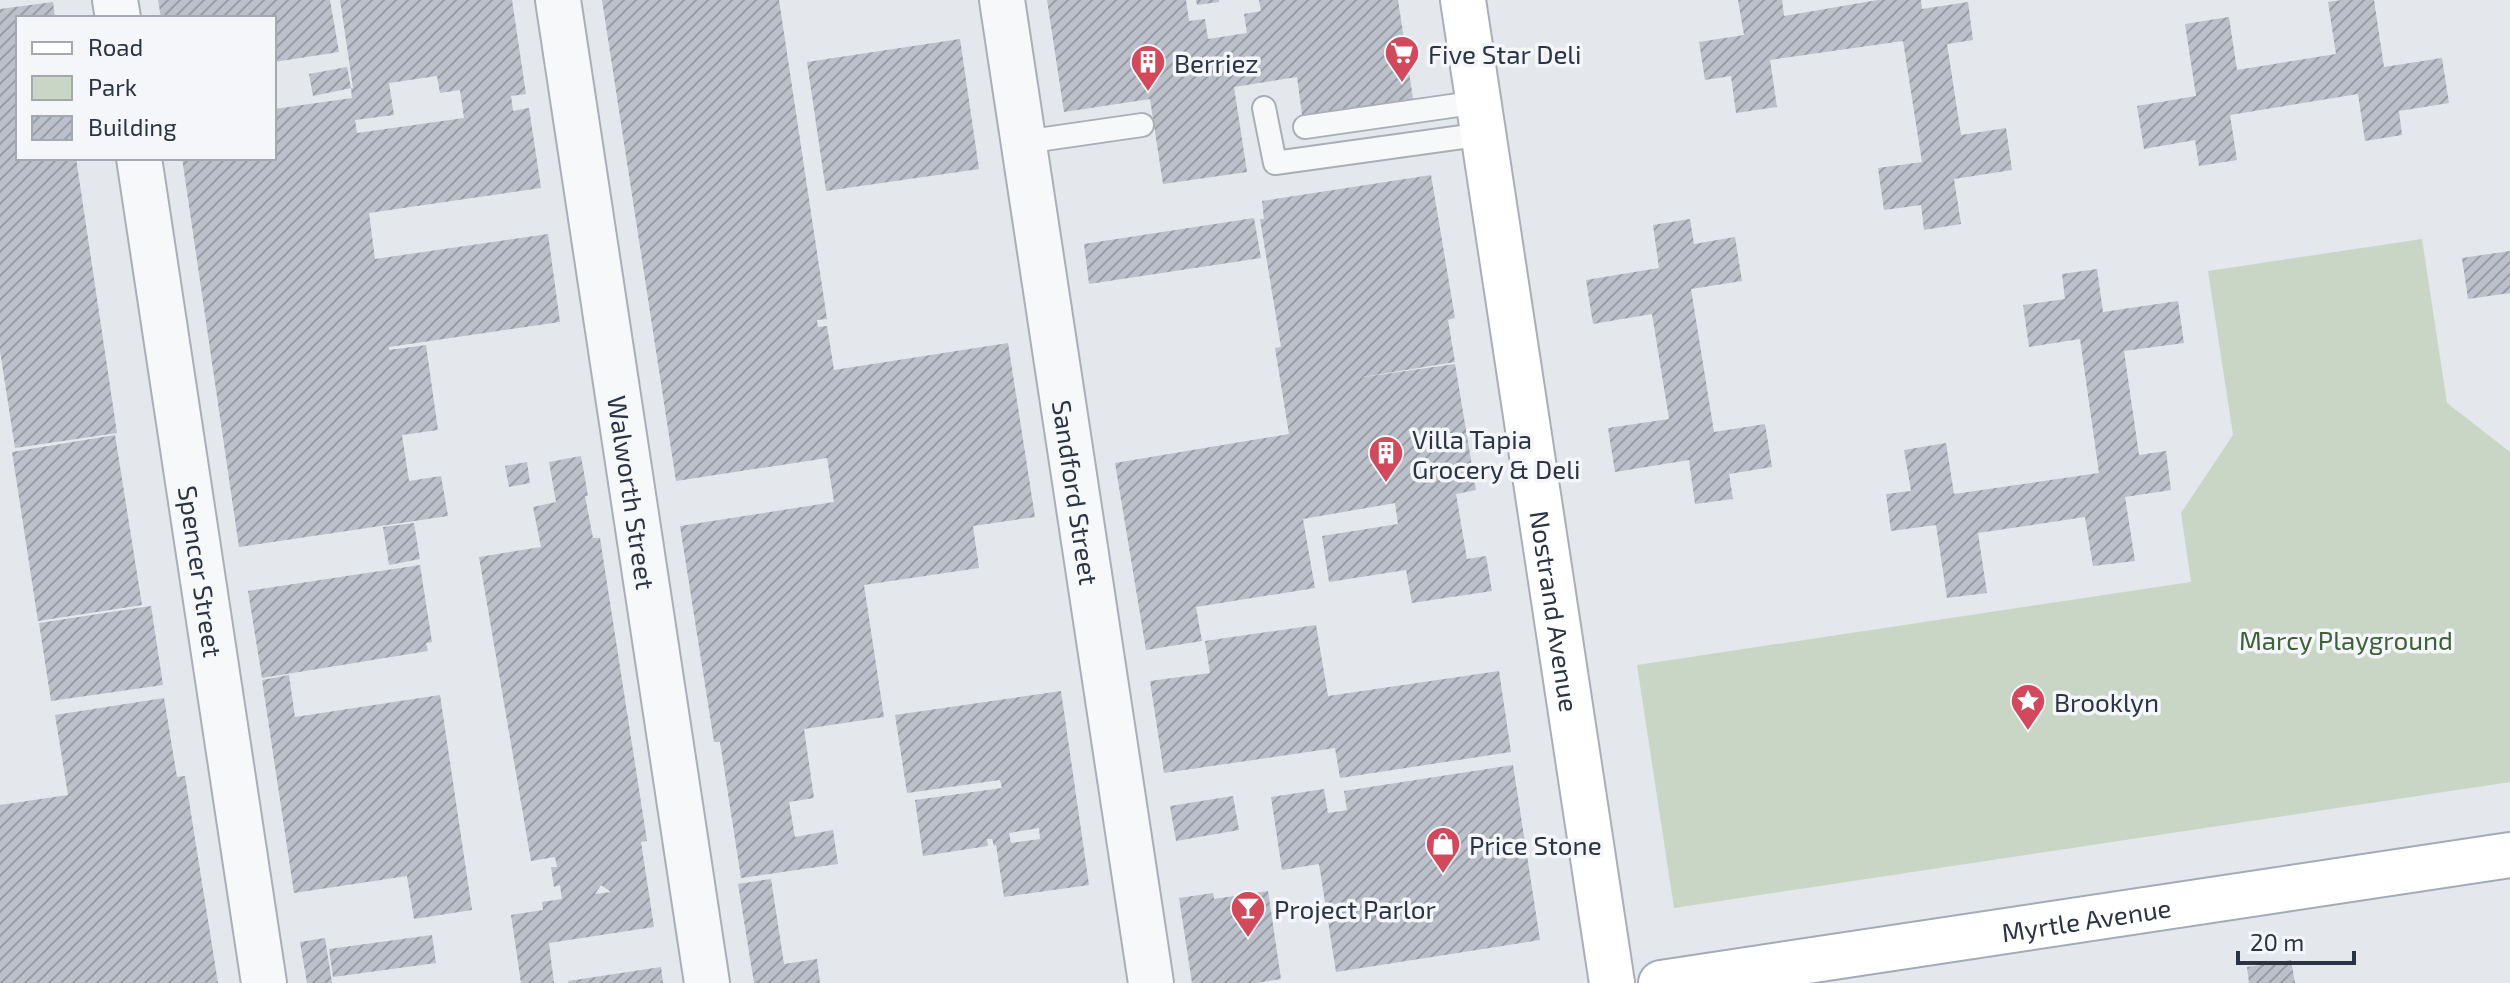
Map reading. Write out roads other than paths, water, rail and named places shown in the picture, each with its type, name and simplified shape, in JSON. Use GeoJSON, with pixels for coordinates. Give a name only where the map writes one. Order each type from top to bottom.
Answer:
{"type":"FeatureCollection","features":[{"type":"Feature","properties":{"kind":"main road","name":"Nostrand Avenue"},"geometry":{"type":"LineString","coordinates":[[1463,0],[1612,983]]}},
{"type":"Feature","properties":{"kind":"main road","name":"Myrtle Avenue"},"geometry":{"type":"LineString","coordinates":[[1661,983],[2510,855]]}},
{"type":"Feature","properties":{"kind":"street","name":"Walworth Street"},"geometry":{"type":"LineString","coordinates":[[558,0],[707,983]]}},
{"type":"Feature","properties":{"kind":"street","name":"Sandford Street"},"geometry":{"type":"LineString","coordinates":[[1002,0],[1151,983]]}},
{"type":"Feature","properties":{"kind":"street","name":"Spencer Street"},"geometry":{"type":"LineString","coordinates":[[139,160],[264,983]]}},
{"type":"Feature","properties":{"kind":"lane"},"geometry":{"type":"LineString","coordinates":[[1264,108],[1275,163],[1481,118]]}},
{"type":"Feature","properties":{"kind":"lane"},"geometry":{"type":"LineString","coordinates":[[1305,127],[1481,118]]}},
{"type":"Feature","properties":{"kind":"lane"},"geometry":{"type":"LineString","coordinates":[[1024,142],[1142,125]]}},
{"type":"Feature","properties":{"kind":"place","name":"Five Star Deli"},"geometry":{"type":"Point","coordinates":[1402,84]}},
{"type":"Feature","properties":{"kind":"place","name":"Berriez"},"geometry":{"type":"Point","coordinates":[1148,93]}},
{"type":"Feature","properties":{"kind":"place","name":"Villa Tapia Grocery & Deli"},"geometry":{"type":"Point","coordinates":[1386,484]}},
{"type":"Feature","properties":{"kind":"place","name":"Brooklyn"},"geometry":{"type":"Point","coordinates":[2028,732]}},
{"type":"Feature","properties":{"kind":"place","name":"Price Stone"},"geometry":{"type":"Point","coordinates":[1443,875]}},
{"type":"Feature","properties":{"kind":"place","name":"Project Parlor"},"geometry":{"type":"Point","coordinates":[1248,939]}},
{"type":"Feature","properties":{"kind":"park label","name":"Marcy Playground"},"geometry":{"type":"Point","coordinates":[2346,639]}}]}
